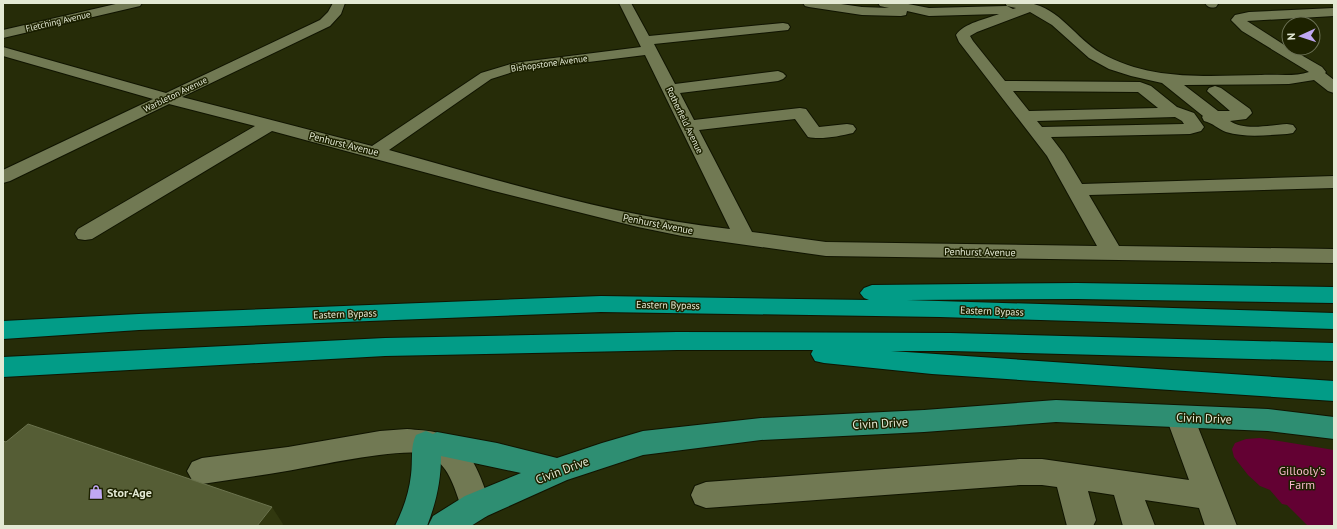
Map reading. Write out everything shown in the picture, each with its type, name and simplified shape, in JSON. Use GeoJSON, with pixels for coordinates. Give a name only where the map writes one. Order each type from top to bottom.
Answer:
{"type":"FeatureCollection","features":[{"type":"Feature","properties":{"kind":"highway"},"geometry":{"type":"LineString","coordinates":[[601,304],[851,294],[1077,291],[1334,295]]}},
{"type":"Feature","properties":{"kind":"highway","name":"Eastern Bypass"},"geometry":{"type":"LineString","coordinates":[[3,330],[147,322],[601,304],[940,309],[1334,321]]}},
{"type":"Feature","properties":{"kind":"highway"},"geometry":{"type":"LineString","coordinates":[[3,367],[385,347],[677,341],[951,342],[1334,352]]}},
{"type":"Feature","properties":{"kind":"highway"},"geometry":{"type":"LineString","coordinates":[[677,341],[932,364],[1326,391]]}},
{"type":"Feature","properties":{"kind":"main road","name":"Civin Drive"},"geometry":{"type":"LineString","coordinates":[[444,526],[476,506],[557,471],[602,455],[643,444],[761,429],[924,421],[1056,411],[1268,420],[1334,428]]}},
{"type":"Feature","properties":{"kind":"main road"},"geometry":{"type":"LineString","coordinates":[[411,526],[423,495],[428,456],[432,444],[503,456],[557,471]]}},
{"type":"Feature","properties":{"kind":"street","name":"Fletching Avenue"},"geometry":{"type":"LineString","coordinates":[[3,34],[136,3]]}},
{"type":"Feature","properties":{"kind":"street","name":"Warbleton Avenue"},"geometry":{"type":"LineString","coordinates":[[3,177],[325,23],[334,14],[338,3]]}},
{"type":"Feature","properties":{"kind":"street","name":"Rotherfield Avenue"},"geometry":{"type":"LineString","coordinates":[[625,3],[648,45],[744,237]]}},
{"type":"Feature","properties":{"kind":"street"},"geometry":{"type":"LineString","coordinates":[[809,3],[862,11],[929,12],[1023,7],[1048,16],[1094,55],[1130,71],[1168,80],[1292,79],[1317,75]]}},
{"type":"Feature","properties":{"kind":"street"},"geometry":{"type":"LineString","coordinates":[[884,3],[929,12]]}},
{"type":"Feature","properties":{"kind":"street"},"geometry":{"type":"LineString","coordinates":[[1023,7],[972,29],[963,35],[966,42],[1055,154],[1112,254]]}},
{"type":"Feature","properties":{"kind":"street"},"geometry":{"type":"LineString","coordinates":[[1334,12],[1250,16],[1240,18],[1238,20],[1247,28],[1311,65],[1317,70],[1317,75],[1334,88]]}},
{"type":"Feature","properties":{"kind":"street","name":"Bishopstone Avenue"},"geometry":{"type":"LineString","coordinates":[[375,152],[486,76],[514,68],[648,45],[783,27]]}},
{"type":"Feature","properties":{"kind":"street","name":"Penhurst Avenue"},"geometry":{"type":"LineString","coordinates":[[3,51],[166,98],[375,152],[501,187],[638,221],[682,230],[826,249],[1334,256]]}},
{"type":"Feature","properties":{"kind":"street"},"geometry":{"type":"LineString","coordinates":[[670,89],[778,76]]}},
{"type":"Feature","properties":{"kind":"street"},"geometry":{"type":"LineString","coordinates":[[1168,80],[1214,116],[1234,129],[1244,131],[1287,129]]}},
{"type":"Feature","properties":{"kind":"street"},"geometry":{"type":"LineString","coordinates":[[1002,86],[1133,86],[1145,89],[1195,127],[1190,129],[1037,132]]}},
{"type":"Feature","properties":{"kind":"street"},"geometry":{"type":"LineString","coordinates":[[1025,116],[1214,116],[1240,115],[1244,113],[1215,91]]}},
{"type":"Feature","properties":{"kind":"street"},"geometry":{"type":"LineString","coordinates":[[1012,100],[1158,99]]}},
{"type":"Feature","properties":{"kind":"street"},"geometry":{"type":"LineString","coordinates":[[688,126],[798,113],[801,114],[814,133],[847,129]]}},
{"type":"Feature","properties":{"kind":"street"},"geometry":{"type":"LineString","coordinates":[[85,234],[269,125]]}},
{"type":"Feature","properties":{"kind":"street"},"geometry":{"type":"LineString","coordinates":[[1307,182],[1334,191]]}},
{"type":"Feature","properties":{"kind":"street"},"geometry":{"type":"LineString","coordinates":[[1076,190],[1334,182]]}},
{"type":"Feature","properties":{"kind":"street"},"geometry":{"type":"LineString","coordinates":[[1180,417],[1221,526]]}},
{"type":"Feature","properties":{"kind":"street"},"geometry":{"type":"LineString","coordinates":[[202,470],[288,459],[380,443],[407,441],[432,444],[457,461],[465,474],[476,506]]}},
{"type":"Feature","properties":{"kind":"street"},"geometry":{"type":"LineString","coordinates":[[706,495],[1020,472],[1042,472],[1210,496]]}},
{"type":"Feature","properties":{"kind":"street"},"geometry":{"type":"LineString","coordinates":[[1069,476],[1080,520]]}},
{"type":"Feature","properties":{"kind":"street"},"geometry":{"type":"LineString","coordinates":[[1125,484],[1139,526]]}},
{"type":"Feature","properties":{"kind":"green space","name":"Gillooly's Farm"},"geometry":{"type":"Polygon","coordinates":[[[1260,438],[1334,450],[1334,526],[1308,526],[1287,505],[1282,504],[1270,490],[1260,486],[1248,475],[1234,457],[1232,449],[1235,443],[1246,439],[1260,438]]]}},
{"type":"Feature","properties":{"kind":"building","name":"Stor-Age"},"geometry":{"type":"Polygon","coordinates":[[[28,424],[272,507],[257,526],[3,526],[3,441],[6,442],[28,424]]]}},
{"type":"Feature","properties":{"kind":"place","name":"Stor-Age"},"geometry":{"type":"Point","coordinates":[96,492]}}]}
